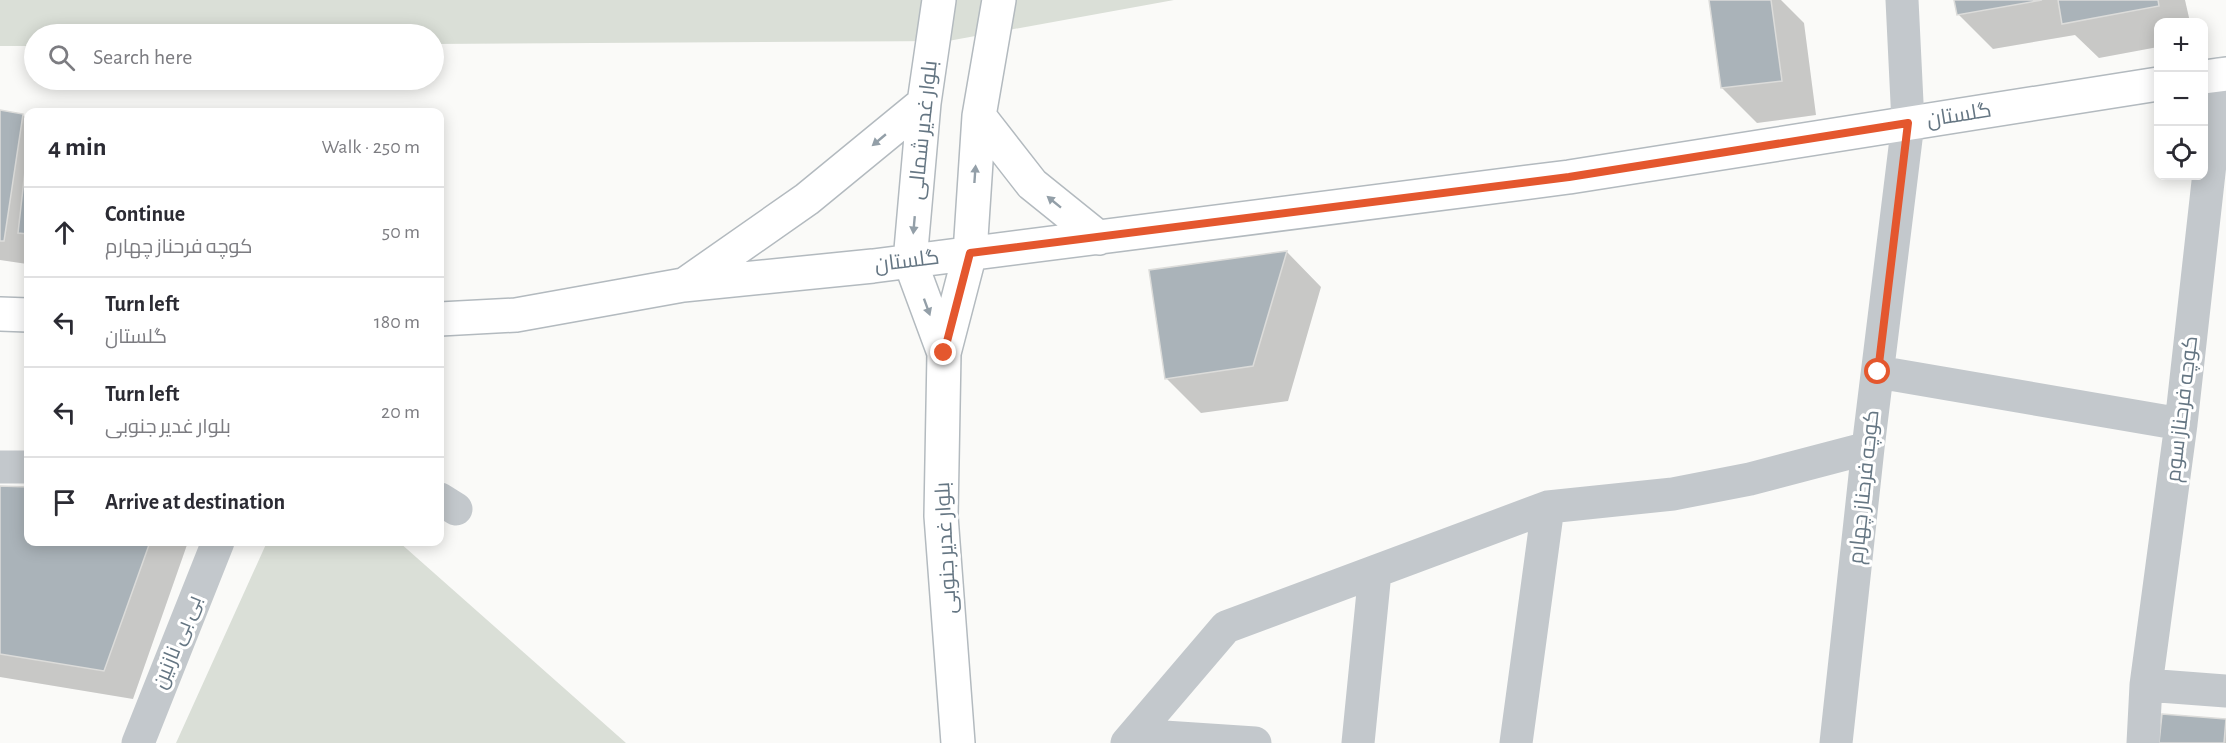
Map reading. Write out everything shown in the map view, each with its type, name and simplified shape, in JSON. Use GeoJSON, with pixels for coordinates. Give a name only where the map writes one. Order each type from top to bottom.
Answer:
{"type":"FeatureCollection","features":[{"type":"Feature","properties":{"kind":"main road","name":"بلوار غدیر شمالی"},"geometry":{"type":"LineString","coordinates":[[910,261],[924,103],[939,0]]}},
{"type":"Feature","properties":{"kind":"main road"},"geometry":{"type":"LineString","coordinates":[[970,253],[979,116],[999,0]]}},
{"type":"Feature","properties":{"kind":"main road","name":"گلستان"},"geometry":{"type":"LineString","coordinates":[[444,319],[516,315],[683,285],[1100,238],[1569,177],[2154,85]]}},
{"type":"Feature","properties":{"kind":"main road"},"geometry":{"type":"LineString","coordinates":[[683,285],[807,199],[924,103]]}},
{"type":"Feature","properties":{"kind":"main road"},"geometry":{"type":"LineString","coordinates":[[979,116],[1032,184],[1100,238]]}},
{"type":"Feature","properties":{"kind":"main road","name":"بلوار غدیر جنوبی"},"geometry":{"type":"LineString","coordinates":[[958,743],[941,516],[944,353],[970,253]]}},
{"type":"Feature","properties":{"kind":"main road","name":"بلوار غدیر جنوبی"},"geometry":{"type":"LineString","coordinates":[[910,261],[944,353]]}},
{"type":"Feature","properties":{"kind":"main road"},"geometry":{"type":"LineString","coordinates":[[0,314],[24,315]]}},
{"type":"Feature","properties":{"kind":"street","name":"کوچه فرحناز چهارم"},"geometry":{"type":"LineString","coordinates":[[1836,743],[1868,448],[1908,123],[1902,0]]}},
{"type":"Feature","properties":{"kind":"street","name":"کوچه فرحناز سوم"},"geometry":{"type":"LineString","coordinates":[[2143,743],[2146,685],[2181,424],[2216,75]]}},
{"type":"Feature","properties":{"kind":"street"},"geometry":{"type":"LineString","coordinates":[[1878,372],[2181,424]]}},
{"type":"Feature","properties":{"kind":"street"},"geometry":{"type":"LineString","coordinates":[[1130,739],[1226,627],[1548,507],[1673,494],[1750,478],[1868,448]]}},
{"type":"Feature","properties":{"kind":"street"},"geometry":{"type":"LineString","coordinates":[[0,467],[24,467]]}},
{"type":"Feature","properties":{"kind":"street"},"geometry":{"type":"LineString","coordinates":[[1516,743],[1548,507]]}},
{"type":"Feature","properties":{"kind":"street","name":"بی بی نازنین"},"geometry":{"type":"LineString","coordinates":[[138,743],[216,546]]}},
{"type":"Feature","properties":{"kind":"street"},"geometry":{"type":"LineString","coordinates":[[1359,743],[1375,572]]}},
{"type":"Feature","properties":{"kind":"street"},"geometry":{"type":"LineString","coordinates":[[2146,685],[2226,691]]}},
{"type":"Feature","properties":{"kind":"street"},"geometry":{"type":"LineString","coordinates":[[1130,739],[1254,743]]}},
{"type":"Feature","properties":{"kind":"shaded area"},"geometry":{"type":"Polygon","coordinates":[[[0,0],[1174,0],[948,41],[444,44],[444,24],[24,24],[24,46],[0,46],[0,0]]]}},
{"type":"Feature","properties":{"kind":"shaded area"},"geometry":{"type":"Polygon","coordinates":[[[265,546],[404,546],[626,743],[176,743],[265,546]]]}},
{"type":"Feature","properties":{"kind":"building"},"geometry":{"type":"Polygon","coordinates":[[[1709,0],[1771,0],[1782,81],[1721,88],[1709,0]]]}},
{"type":"Feature","properties":{"kind":"building"},"geometry":{"type":"Polygon","coordinates":[[[1954,0],[2042,0],[1957,15],[1954,0]]]}},
{"type":"Feature","properties":{"kind":"building"},"geometry":{"type":"Polygon","coordinates":[[[2058,0],[2158,0],[2159,6],[2062,24],[2058,0]]]}},
{"type":"Feature","properties":{"kind":"building"},"geometry":{"type":"Polygon","coordinates":[[[0,110],[23,114],[4,241],[0,241],[0,110]]]}},
{"type":"Feature","properties":{"kind":"building"},"geometry":{"type":"Polygon","coordinates":[[[24,180],[24,234],[18,233],[24,180]]]}},
{"type":"Feature","properties":{"kind":"building"},"geometry":{"type":"Polygon","coordinates":[[[1287,251],[1253,366],[1165,379],[1149,270],[1287,251]]]}},
{"type":"Feature","properties":{"kind":"building"},"geometry":{"type":"Polygon","coordinates":[[[0,486],[24,487],[24,546],[149,546],[104,671],[0,654],[0,486]]]}},
{"type":"Feature","properties":{"kind":"building"},"geometry":{"type":"Polygon","coordinates":[[[2162,714],[2226,719],[2224,743],[2159,743],[2162,714]]]}},
{"type":"Feature","properties":{"kind":"route"},"geometry":{"type":"LineString","coordinates":[[944,353],[970,253],[1569,177],[1908,123],[1878,372]]}}]}
